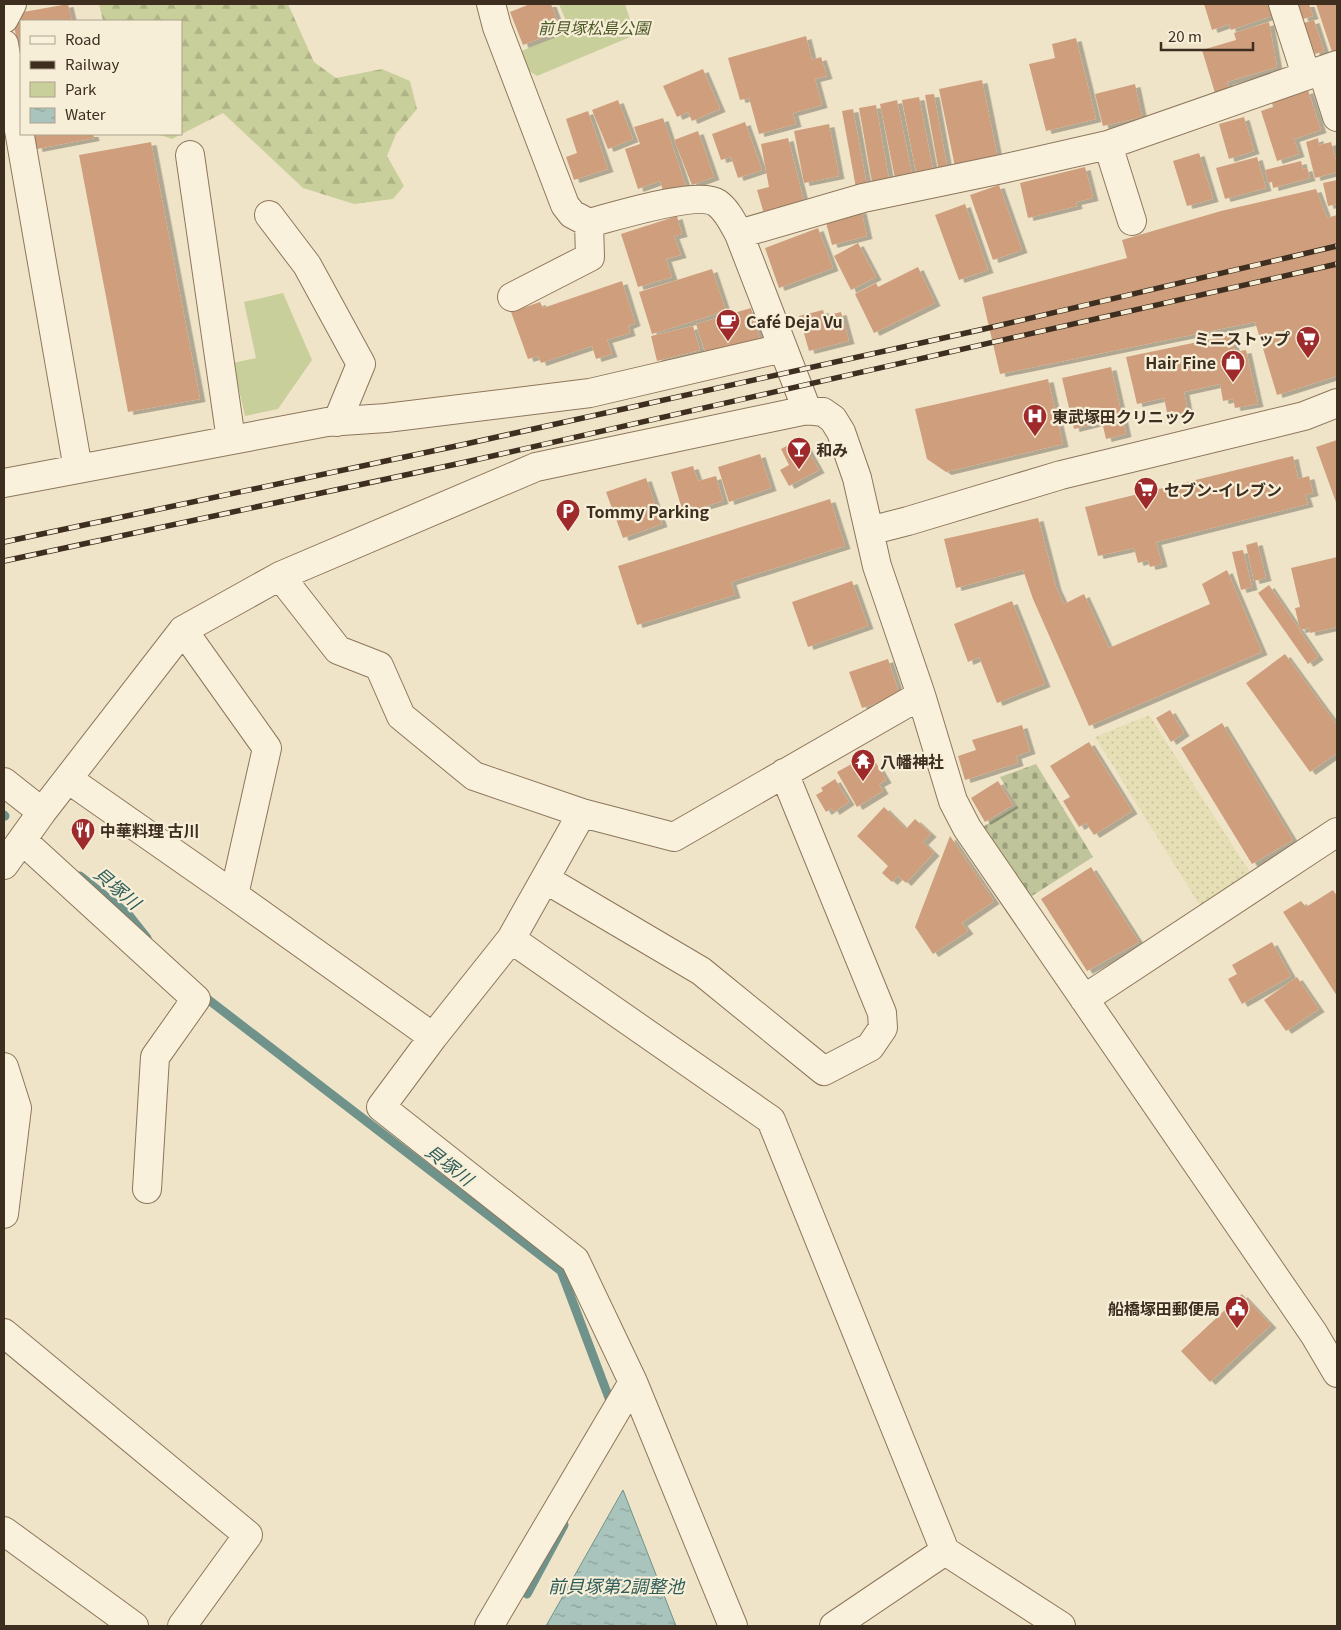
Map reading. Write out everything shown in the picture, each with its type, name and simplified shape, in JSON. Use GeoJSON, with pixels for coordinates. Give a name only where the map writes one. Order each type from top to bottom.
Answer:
{"type":"FeatureCollection","features":[{"type":"Feature","properties":{"kind":"street"},"geometry":{"type":"LineString","coordinates":[[4,19],[12,4]]}},
{"type":"Feature","properties":{"kind":"street"},"geometry":{"type":"LineString","coordinates":[[491,4],[497,27],[565,205],[579,219],[589,223],[685,200],[705,199],[716,202],[724,210],[739,234],[807,410]]}},
{"type":"Feature","properties":{"kind":"street"},"geometry":{"type":"LineString","coordinates":[[1283,4],[1322,70],[1337,117]]}},
{"type":"Feature","properties":{"kind":"street"},"geometry":{"type":"LineString","coordinates":[[4,44],[78,469]]}},
{"type":"Feature","properties":{"kind":"street"},"geometry":{"type":"LineString","coordinates":[[739,234],[863,198],[1002,169],[1108,144],[1322,70]]}},
{"type":"Feature","properties":{"kind":"street"},"geometry":{"type":"LineString","coordinates":[[1108,144],[1132,221]]}},
{"type":"Feature","properties":{"kind":"street"},"geometry":{"type":"LineString","coordinates":[[190,155],[231,440]]}},
{"type":"Feature","properties":{"kind":"street"},"geometry":{"type":"LineString","coordinates":[[269,215],[307,265],[360,364],[337,422]]}},
{"type":"Feature","properties":{"kind":"street"},"geometry":{"type":"LineString","coordinates":[[512,296],[590,257],[589,223]]}},
{"type":"Feature","properties":{"kind":"street"},"geometry":{"type":"LineString","coordinates":[[4,483],[327,422],[386,418],[590,393],[782,348]]}},
{"type":"Feature","properties":{"kind":"street"},"geometry":{"type":"LineString","coordinates":[[869,531],[1061,475],[1304,416],[1337,403]]}},
{"type":"Feature","properties":{"kind":"street"},"geometry":{"type":"LineString","coordinates":[[4,866],[42,812],[183,630],[280,576],[536,467],[807,410],[823,412],[833,419],[841,432],[857,478],[877,566],[921,695],[953,801],[964,821],[1084,999],[1326,1335],[1337,1373]]}},
{"type":"Feature","properties":{"kind":"street"},"geometry":{"type":"LineString","coordinates":[[280,576],[338,650],[379,666],[401,716],[474,776],[582,813],[674,837],[921,695]]}},
{"type":"Feature","properties":{"kind":"street"},"geometry":{"type":"LineString","coordinates":[[183,630],[267,748],[234,895]]}},
{"type":"Feature","properties":{"kind":"street"},"geometry":{"type":"LineString","coordinates":[[545,879],[701,971],[824,1071],[870,1047],[883,1028],[882,1013],[784,773]]}},
{"type":"Feature","properties":{"kind":"street"},"geometry":{"type":"LineString","coordinates":[[68,780],[234,895],[433,1037]]}},
{"type":"Feature","properties":{"kind":"street"},"geometry":{"type":"LineString","coordinates":[[4,782],[42,812]]}},
{"type":"Feature","properties":{"kind":"street"},"geometry":{"type":"LineString","coordinates":[[582,813],[511,939],[433,1037],[381,1108],[575,1260],[633,1382],[733,1626]]}},
{"type":"Feature","properties":{"kind":"street"},"geometry":{"type":"LineString","coordinates":[[1084,999],[1337,832]]}},
{"type":"Feature","properties":{"kind":"street"},"geometry":{"type":"LineString","coordinates":[[22,840],[196,999],[155,1057],[146,1189]]}},
{"type":"Feature","properties":{"kind":"street"},"geometry":{"type":"LineString","coordinates":[[511,939],[771,1120],[945,1551],[1061,1626]]}},
{"type":"Feature","properties":{"kind":"street"},"geometry":{"type":"LineString","coordinates":[[4,1067],[17,1108],[4,1214]]}},
{"type":"Feature","properties":{"kind":"street"},"geometry":{"type":"LineString","coordinates":[[4,1333],[248,1535],[182,1626]]}},
{"type":"Feature","properties":{"kind":"street"},"geometry":{"type":"LineString","coordinates":[[489,1626],[633,1382]]}},
{"type":"Feature","properties":{"kind":"street"},"geometry":{"type":"LineString","coordinates":[[4,1531],[134,1626]]}},
{"type":"Feature","properties":{"kind":"street"},"geometry":{"type":"LineString","coordinates":[[834,1626],[945,1551]]}},
{"type":"Feature","properties":{"kind":"shaded area"},"geometry":{"type":"Polygon","coordinates":[[[1149,715],[1253,877],[1202,909],[1095,737],[1149,715]]]}},
{"type":"Feature","properties":{"kind":"green space"},"geometry":{"type":"Polygon","coordinates":[[[99,4],[288,4],[314,62],[336,78],[382,69],[410,81],[417,109],[396,134],[387,156],[404,186],[393,199],[354,204],[303,188],[223,113],[182,134],[182,20],[103,20],[99,4]]]}},
{"type":"Feature","properties":{"kind":"green space","name":"前貝塚松島公園"},"geometry":{"type":"Polygon","coordinates":[[[559,4],[625,4],[635,35],[537,76],[526,69],[519,52],[570,31],[559,4]]]}},
{"type":"Feature","properties":{"kind":"green space"},"geometry":{"type":"Polygon","coordinates":[[[160,135],[180,135],[172,139],[160,135]]]}},
{"type":"Feature","properties":{"kind":"green space"},"geometry":{"type":"Polygon","coordinates":[[[283,293],[312,360],[278,409],[245,416],[233,363],[256,358],[244,302],[283,293]]]}},
{"type":"Feature","properties":{"kind":"green space"},"geometry":{"type":"Polygon","coordinates":[[[1036,764],[1093,857],[1027,899],[981,828],[1017,806],[1000,777],[1036,764]]]}},
{"type":"Feature","properties":{"kind":"water","name":"前貝塚第2調整池"},"geometry":{"type":"Polygon","coordinates":[[[623,1490],[676,1626],[546,1626],[623,1490]]]}},
{"type":"Feature","properties":{"kind":"building"},"geometry":{"type":"Polygon","coordinates":[[[68,4],[72,20],[20,20],[20,60],[12,14],[68,4]]]}},
{"type":"Feature","properties":{"kind":"building"},"geometry":{"type":"Polygon","coordinates":[[[530,4],[551,4],[561,30],[523,45],[510,12],[530,4]]]}},
{"type":"Feature","properties":{"kind":"building"},"geometry":{"type":"Polygon","coordinates":[[[1204,4],[1271,4],[1274,15],[1231,30],[1229,24],[1212,30],[1204,4]]]}},
{"type":"Feature","properties":{"kind":"building"},"geometry":{"type":"Polygon","coordinates":[[[1298,4],[1309,4],[1313,16],[1303,19],[1298,4]]]}},
{"type":"Feature","properties":{"kind":"building"},"geometry":{"type":"Polygon","coordinates":[[[1316,4],[1336,4],[1337,54],[1333,55],[1316,4]]]}},
{"type":"Feature","properties":{"kind":"building"},"geometry":{"type":"Polygon","coordinates":[[[1314,20],[1324,51],[1315,54],[1304,23],[1314,20]]]}},
{"type":"Feature","properties":{"kind":"building"},"geometry":{"type":"Polygon","coordinates":[[[1269,22],[1277,67],[1227,82],[1229,89],[1215,93],[1202,50],[1236,40],[1234,33],[1269,22]]]}},
{"type":"Feature","properties":{"kind":"building"},"geometry":{"type":"Polygon","coordinates":[[[806,36],[812,60],[821,57],[827,76],[815,79],[822,105],[793,113],[796,124],[759,134],[749,98],[740,100],[728,58],[806,36]]]}},
{"type":"Feature","properties":{"kind":"building"},"geometry":{"type":"Polygon","coordinates":[[[1076,38],[1096,119],[1046,131],[1029,64],[1055,58],[1052,44],[1076,38]]]}},
{"type":"Feature","properties":{"kind":"building"},"geometry":{"type":"Polygon","coordinates":[[[703,69],[720,109],[692,121],[688,112],[677,117],[663,86],[703,69]]]}},
{"type":"Feature","properties":{"kind":"building"},"geometry":{"type":"Polygon","coordinates":[[[982,80],[998,159],[955,167],[939,89],[982,80]]]}},
{"type":"Feature","properties":{"kind":"building"},"geometry":{"type":"Polygon","coordinates":[[[1135,84],[1142,117],[1103,126],[1095,94],[1135,84]]]}},
{"type":"Feature","properties":{"kind":"building"},"geometry":{"type":"Polygon","coordinates":[[[1308,90],[1321,130],[1294,139],[1299,154],[1277,161],[1261,111],[1273,107],[1272,102],[1308,90]]]}},
{"type":"Feature","properties":{"kind":"building"},"geometry":{"type":"Polygon","coordinates":[[[934,94],[948,171],[939,172],[925,95],[934,94]]]}},
{"type":"Feature","properties":{"kind":"building"},"geometry":{"type":"Polygon","coordinates":[[[919,97],[934,175],[917,178],[902,100],[919,97]]]}},
{"type":"Feature","properties":{"kind":"building"},"geometry":{"type":"Polygon","coordinates":[[[618,100],[633,139],[608,149],[592,110],[618,100]]]}},
{"type":"Feature","properties":{"kind":"building"},"geometry":{"type":"Polygon","coordinates":[[[897,100],[913,179],[896,183],[880,104],[897,100]]]}},
{"type":"Feature","properties":{"kind":"building"},"geometry":{"type":"Polygon","coordinates":[[[876,105],[890,185],[873,188],[859,108],[876,105]]]}},
{"type":"Feature","properties":{"kind":"building"},"geometry":{"type":"Polygon","coordinates":[[[853,109],[867,186],[856,188],[842,111],[853,109]]]}},
{"type":"Feature","properties":{"kind":"building"},"geometry":{"type":"Polygon","coordinates":[[[588,111],[608,169],[574,180],[566,157],[577,153],[566,119],[588,111]]]}},
{"type":"Feature","properties":{"kind":"building"},"geometry":{"type":"Polygon","coordinates":[[[1244,117],[1254,151],[1229,159],[1219,124],[1244,117]]]}},
{"type":"Feature","properties":{"kind":"building"},"geometry":{"type":"Polygon","coordinates":[[[663,118],[686,186],[664,194],[660,181],[638,189],[625,149],[640,144],[634,127],[663,118]]]}},
{"type":"Feature","properties":{"kind":"building"},"geometry":{"type":"Polygon","coordinates":[[[745,122],[762,170],[738,178],[731,157],[721,160],[712,134],[745,122]]]}},
{"type":"Feature","properties":{"kind":"building"},"geometry":{"type":"Polygon","coordinates":[[[829,124],[839,176],[804,183],[794,131],[829,124]]]}},
{"type":"Feature","properties":{"kind":"building"},"geometry":{"type":"Polygon","coordinates":[[[698,131],[714,177],[692,185],[674,140],[698,131]]]}},
{"type":"Feature","properties":{"kind":"building"},"geometry":{"type":"Polygon","coordinates":[[[34,135],[93,135],[94,138],[37,149],[34,135]]]}},
{"type":"Feature","properties":{"kind":"building"},"geometry":{"type":"Polygon","coordinates":[[[788,138],[804,202],[764,214],[757,190],[769,187],[761,144],[788,138]]]}},
{"type":"Feature","properties":{"kind":"building"},"geometry":{"type":"Polygon","coordinates":[[[1318,138],[1319,145],[1331,142],[1337,164],[1337,172],[1315,178],[1306,142],[1318,138]]]}},
{"type":"Feature","properties":{"kind":"building"},"geometry":{"type":"Polygon","coordinates":[[[151,142],[200,399],[128,412],[79,155],[151,142]]]}},
{"type":"Feature","properties":{"kind":"building"},"geometry":{"type":"Polygon","coordinates":[[[1199,153],[1213,199],[1187,206],[1173,161],[1199,153]]]}},
{"type":"Feature","properties":{"kind":"building"},"geometry":{"type":"Polygon","coordinates":[[[1257,157],[1266,188],[1225,199],[1216,168],[1257,157]]]}},
{"type":"Feature","properties":{"kind":"building"},"geometry":{"type":"Polygon","coordinates":[[[1301,161],[1303,169],[1307,168],[1310,178],[1273,188],[1272,182],[1268,183],[1265,170],[1301,161]]]}},
{"type":"Feature","properties":{"kind":"building"},"geometry":{"type":"Polygon","coordinates":[[[1085,167],[1093,198],[1076,202],[1077,206],[1028,218],[1020,183],[1085,167]]]}},
{"type":"Feature","properties":{"kind":"building"},"geometry":{"type":"Polygon","coordinates":[[[1337,180],[1337,204],[1328,206],[1323,183],[1337,180]]]}},
{"type":"Feature","properties":{"kind":"building"},"geometry":{"type":"Polygon","coordinates":[[[999,185],[1022,250],[993,260],[970,195],[999,185]]]}},
{"type":"Feature","properties":{"kind":"building"},"geometry":{"type":"Polygon","coordinates":[[[1316,189],[1327,218],[1337,215],[1337,376],[1277,395],[1255,322],[1000,374],[982,297],[1127,258],[1122,240],[1221,211],[1316,189]]]}},
{"type":"Feature","properties":{"kind":"building"},"geometry":{"type":"Polygon","coordinates":[[[965,204],[988,270],[959,280],[935,215],[965,204]]]}},
{"type":"Feature","properties":{"kind":"building"},"geometry":{"type":"Polygon","coordinates":[[[861,210],[867,236],[832,245],[825,219],[861,210]]]}},
{"type":"Feature","properties":{"kind":"building"},"geometry":{"type":"Polygon","coordinates":[[[677,216],[682,234],[674,236],[681,255],[666,259],[672,277],[638,287],[621,234],[677,216]]]}},
{"type":"Feature","properties":{"kind":"building"},"geometry":{"type":"Polygon","coordinates":[[[818,228],[833,268],[779,288],[765,248],[818,228]]]}},
{"type":"Feature","properties":{"kind":"building"},"geometry":{"type":"Polygon","coordinates":[[[858,243],[876,277],[851,290],[834,256],[858,243]]]}},
{"type":"Feature","properties":{"kind":"building"},"geometry":{"type":"Polygon","coordinates":[[[918,267],[935,303],[874,333],[855,294],[876,283],[878,287],[918,267]]]}},
{"type":"Feature","properties":{"kind":"building"},"geometry":{"type":"Polygon","coordinates":[[[712,269],[726,311],[652,334],[639,292],[712,269]]]}},
{"type":"Feature","properties":{"kind":"building"},"geometry":{"type":"Polygon","coordinates":[[[622,281],[635,323],[628,326],[630,333],[607,340],[612,354],[596,359],[592,346],[541,363],[538,356],[528,359],[511,312],[540,302],[543,308],[622,281]]]}},
{"type":"Feature","properties":{"kind":"building"},"geometry":{"type":"Polygon","coordinates":[[[751,308],[760,340],[706,355],[696,324],[751,308]]]}},
{"type":"Feature","properties":{"kind":"building"},"geometry":{"type":"Polygon","coordinates":[[[823,310],[825,316],[841,312],[849,341],[809,351],[799,316],[823,310]]]}},
{"type":"Feature","properties":{"kind":"building"},"geometry":{"type":"Polygon","coordinates":[[[693,326],[700,350],[657,361],[651,336],[693,326]]]}},
{"type":"Feature","properties":{"kind":"building"},"geometry":{"type":"Polygon","coordinates":[[[1231,335],[1235,352],[1246,350],[1258,404],[1235,408],[1233,399],[1223,401],[1220,384],[1184,392],[1188,413],[1168,417],[1164,398],[1137,404],[1126,357],[1231,335]]]}},
{"type":"Feature","properties":{"kind":"building"},"geometry":{"type":"Polygon","coordinates":[[[1111,367],[1126,434],[1106,439],[1102,422],[1074,429],[1062,378],[1111,367]]]}},
{"type":"Feature","properties":{"kind":"building"},"geometry":{"type":"Polygon","coordinates":[[[1048,379],[1063,444],[946,472],[927,459],[915,409],[1048,379]]]}},
{"type":"Feature","properties":{"kind":"building"},"geometry":{"type":"Polygon","coordinates":[[[801,438],[819,470],[789,486],[780,470],[789,465],[781,449],[801,438]]]}},
{"type":"Feature","properties":{"kind":"building"},"geometry":{"type":"Polygon","coordinates":[[[1337,440],[1337,505],[1316,447],[1337,440]]]}},
{"type":"Feature","properties":{"kind":"building"},"geometry":{"type":"Polygon","coordinates":[[[760,454],[771,488],[729,502],[718,467],[760,454]]]}},
{"type":"Feature","properties":{"kind":"building"},"geometry":{"type":"Polygon","coordinates":[[[1293,456],[1298,479],[1309,476],[1313,493],[1305,495],[1308,504],[1156,542],[1162,564],[1150,567],[1148,560],[1138,563],[1134,548],[1098,556],[1085,507],[1293,456]]]}},
{"type":"Feature","properties":{"kind":"building"},"geometry":{"type":"Polygon","coordinates":[[[693,466],[698,481],[716,476],[723,501],[683,513],[671,472],[693,466]]]}},
{"type":"Feature","properties":{"kind":"building"},"geometry":{"type":"Polygon","coordinates":[[[646,478],[662,524],[623,538],[606,492],[646,478]]]}},
{"type":"Feature","properties":{"kind":"building"},"geometry":{"type":"Polygon","coordinates":[[[830,499],[845,546],[731,582],[735,595],[637,625],[618,566],[830,499]]]}},
{"type":"Feature","properties":{"kind":"building"},"geometry":{"type":"Polygon","coordinates":[[[1038,518],[1056,587],[1064,604],[1084,594],[1109,648],[1210,604],[1202,584],[1227,570],[1262,652],[1089,726],[1033,599],[1023,570],[956,588],[944,539],[1038,518]]]}},
{"type":"Feature","properties":{"kind":"building"},"geometry":{"type":"Polygon","coordinates":[[[1257,542],[1266,578],[1254,581],[1246,545],[1257,542]]]}},
{"type":"Feature","properties":{"kind":"building"},"geometry":{"type":"Polygon","coordinates":[[[1243,550],[1252,587],[1241,590],[1232,552],[1243,550]]]}},
{"type":"Feature","properties":{"kind":"building"},"geometry":{"type":"Polygon","coordinates":[[[1337,557],[1337,627],[1310,633],[1309,628],[1300,630],[1295,608],[1300,607],[1291,568],[1337,557]]]}},
{"type":"Feature","properties":{"kind":"building"},"geometry":{"type":"Polygon","coordinates":[[[852,581],[868,626],[808,647],[792,602],[852,581]]]}},
{"type":"Feature","properties":{"kind":"building"},"geometry":{"type":"Polygon","coordinates":[[[1269,585],[1318,657],[1308,664],[1258,593],[1269,585]]]}},
{"type":"Feature","properties":{"kind":"building"},"geometry":{"type":"Polygon","coordinates":[[[1012,601],[1045,684],[997,703],[979,657],[968,662],[954,624],[1012,601]]]}},
{"type":"Feature","properties":{"kind":"building"},"geometry":{"type":"Polygon","coordinates":[[[1285,654],[1337,725],[1337,753],[1310,772],[1246,683],[1285,654]]]}},
{"type":"Feature","properties":{"kind":"building"},"geometry":{"type":"Polygon","coordinates":[[[888,659],[900,696],[862,708],[849,672],[888,659]]]}},
{"type":"Feature","properties":{"kind":"building"},"geometry":{"type":"Polygon","coordinates":[[[1170,710],[1184,733],[1171,742],[1156,718],[1170,710]]]}},
{"type":"Feature","properties":{"kind":"building"},"geometry":{"type":"Polygon","coordinates":[[[1222,723],[1293,840],[1252,864],[1181,748],[1222,723]]]}},
{"type":"Feature","properties":{"kind":"building"},"geometry":{"type":"Polygon","coordinates":[[[1022,725],[1030,751],[1016,756],[1018,763],[965,780],[958,756],[976,750],[972,740],[1022,725]]]}},
{"type":"Feature","properties":{"kind":"building"},"geometry":{"type":"Polygon","coordinates":[[[1089,742],[1132,811],[1094,835],[1086,823],[1079,827],[1063,801],[1070,797],[1050,766],[1089,742]]]}},
{"type":"Feature","properties":{"kind":"building","name":"八幡神社"},"geometry":{"type":"Polygon","coordinates":[[[866,756],[871,766],[876,763],[886,780],[879,784],[883,791],[857,807],[837,772],[866,756]]]}},
{"type":"Feature","properties":{"kind":"building"},"geometry":{"type":"Polygon","coordinates":[[[835,779],[849,802],[834,812],[832,808],[826,812],[816,795],[823,791],[821,788],[835,779]]]}},
{"type":"Feature","properties":{"kind":"building"},"geometry":{"type":"Polygon","coordinates":[[[998,781],[1013,805],[985,822],[971,798],[998,781]]]}},
{"type":"Feature","properties":{"kind":"building"},"geometry":{"type":"Polygon","coordinates":[[[884,807],[906,829],[915,819],[931,834],[923,842],[934,853],[906,883],[898,876],[892,882],[882,873],[888,866],[857,836],[884,807]]]}},
{"type":"Feature","properties":{"kind":"building"},"geometry":{"type":"Polygon","coordinates":[[[950,836],[994,901],[962,923],[968,931],[933,954],[915,927],[950,836]]]}},
{"type":"Feature","properties":{"kind":"building"},"geometry":{"type":"Polygon","coordinates":[[[1091,867],[1139,942],[1087,971],[1041,899],[1091,867]]]}},
{"type":"Feature","properties":{"kind":"building"},"geometry":{"type":"Polygon","coordinates":[[[1333,890],[1337,896],[1337,996],[1283,912],[1301,901],[1306,907],[1333,890]]]}},
{"type":"Feature","properties":{"kind":"building"},"geometry":{"type":"Polygon","coordinates":[[[1272,942],[1291,976],[1242,1004],[1228,979],[1237,974],[1232,965],[1272,942]]]}},
{"type":"Feature","properties":{"kind":"building"},"geometry":{"type":"Polygon","coordinates":[[[1297,977],[1319,1009],[1286,1031],[1264,1000],[1297,977]]]}},
{"type":"Feature","properties":{"kind":"building"},"geometry":{"type":"Polygon","coordinates":[[[1242,1294],[1271,1325],[1210,1382],[1181,1351],[1242,1294]]]}},
{"type":"Feature","properties":{"kind":"waterway","name":"貝塚川"},"geometry":{"type":"LineString","coordinates":[[80,876],[128,914],[147,938]]}},
{"type":"Feature","properties":{"kind":"waterway","name":"貝塚川"},"geometry":{"type":"LineString","coordinates":[[201,994],[561,1271],[612,1406]]}},
{"type":"Feature","properties":{"kind":"waterway","name":"貝塚川"},"geometry":{"type":"LineString","coordinates":[[527,1594],[564,1525]]}},
{"type":"Feature","properties":{"kind":"railway"},"geometry":{"type":"LineString","coordinates":[[4,542],[461,445],[984,329],[1337,246]]}},
{"type":"Feature","properties":{"kind":"railway"},"geometry":{"type":"LineString","coordinates":[[4,561],[466,462],[1337,264]]}},
{"type":"Feature","properties":{"kind":"place","name":"Café Deja Vu"},"geometry":{"type":"Point","coordinates":[728,342]}},
{"type":"Feature","properties":{"kind":"place","name":"ミニストップ"},"geometry":{"type":"Point","coordinates":[1308,359]}},
{"type":"Feature","properties":{"kind":"place","name":"Hair Fine"},"geometry":{"type":"Point","coordinates":[1233,383]}},
{"type":"Feature","properties":{"kind":"place","name":"東武塚田クリニック"},"geometry":{"type":"Point","coordinates":[1035,437]}},
{"type":"Feature","properties":{"kind":"place","name":"和み"},"geometry":{"type":"Point","coordinates":[799,470]}},
{"type":"Feature","properties":{"kind":"place","name":"セブン-イレブン"},"geometry":{"type":"Point","coordinates":[1146,510]}},
{"type":"Feature","properties":{"kind":"place","name":"Tommy Parking"},"geometry":{"type":"Point","coordinates":[568,532]}},
{"type":"Feature","properties":{"kind":"place","name":"八幡神社"},"geometry":{"type":"Point","coordinates":[863,782]}},
{"type":"Feature","properties":{"kind":"place","name":"中華料理 古川"},"geometry":{"type":"Point","coordinates":[83,851]}},
{"type":"Feature","properties":{"kind":"place","name":"船橋塚田郵便局"},"geometry":{"type":"Point","coordinates":[1237,1329]}}]}
